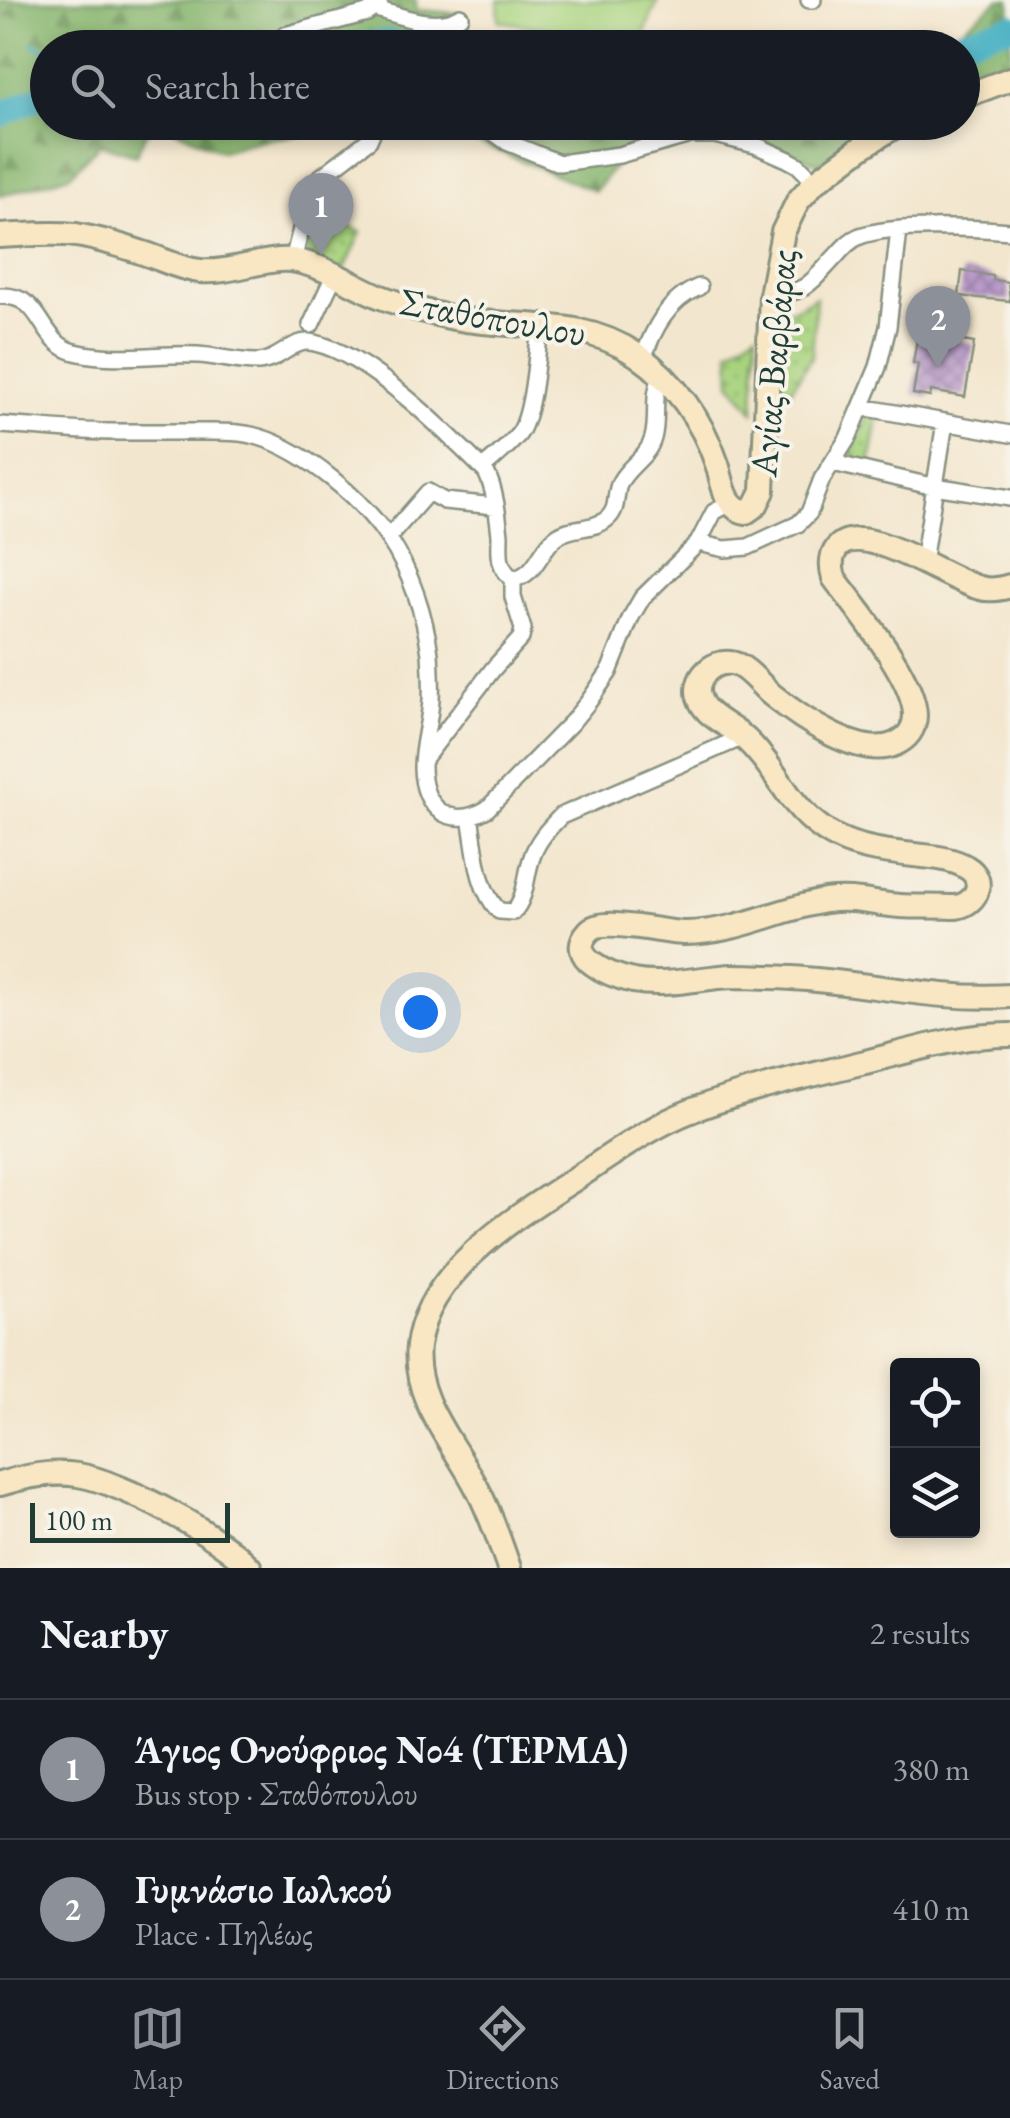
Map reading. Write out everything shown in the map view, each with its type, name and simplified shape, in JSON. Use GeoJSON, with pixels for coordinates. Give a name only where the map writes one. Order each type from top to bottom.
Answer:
{"type":"FeatureCollection","features":[{"type":"Feature","properties":{"kind":"street"},"geometry":{"type":"LineString","coordinates":[[299,30],[371,5],[432,22],[451,22],[460,16]]}},
{"type":"Feature","properties":{"kind":"street"},"geometry":{"type":"LineString","coordinates":[[980,90],[1010,79]]}},
{"type":"Feature","properties":{"kind":"street"},"geometry":{"type":"LineString","coordinates":[[0,236],[76,235],[200,271],[293,260],[313,183],[368,140]]}},
{"type":"Feature","properties":{"kind":"street"},"geometry":{"type":"LineString","coordinates":[[504,140],[559,163],[618,155],[672,140]]}},
{"type":"Feature","properties":{"kind":"street"},"geometry":{"type":"LineString","coordinates":[[735,140],[787,159],[814,182]]}},
{"type":"Feature","properties":{"kind":"street","name":"Αγίας Βαρβάρας"},"geometry":{"type":"LineString","coordinates":[[730,504],[737,510],[749,511],[764,490],[771,295],[787,222],[814,182],[872,140]]}},
{"type":"Feature","properties":{"kind":"street"},"geometry":{"type":"LineString","coordinates":[[771,295],[794,293],[808,286],[854,239],[869,234],[899,230],[1010,231]]}},
{"type":"Feature","properties":{"kind":"street"},"geometry":{"type":"LineString","coordinates":[[698,543],[737,550],[798,524],[809,513],[818,488],[844,447],[878,367],[888,326],[899,230]]}},
{"type":"Feature","properties":{"kind":"street","name":"Σταθόπουλου"},"geometry":{"type":"LineString","coordinates":[[293,260],[428,312],[477,322],[567,327],[595,334],[643,359],[662,376],[698,422],[730,504]]}},
{"type":"Feature","properties":{"kind":"street"},"geometry":{"type":"LineString","coordinates":[[311,325],[334,276]]}},
{"type":"Feature","properties":{"kind":"street"},"geometry":{"type":"LineString","coordinates":[[643,359],[649,340],[672,305],[699,288]]}},
{"type":"Feature","properties":{"kind":"street"},"geometry":{"type":"LineString","coordinates":[[0,296],[15,296],[27,302],[57,343],[87,354],[198,355],[262,362],[302,342],[322,345],[372,372],[400,393],[483,468],[491,483],[500,534],[500,561],[512,579],[522,635],[423,761]]}},
{"type":"Feature","properties":{"kind":"street"},"geometry":{"type":"LineString","coordinates":[[483,468],[523,426],[540,326]]}},
{"type":"Feature","properties":{"kind":"street"},"geometry":{"type":"LineString","coordinates":[[512,579],[530,572],[559,534],[597,524],[612,514],[622,479],[650,447],[656,387],[662,376]]}},
{"type":"Feature","properties":{"kind":"street"},"geometry":{"type":"LineString","coordinates":[[862,408],[1010,434]]}},
{"type":"Feature","properties":{"kind":"street"},"geometry":{"type":"LineString","coordinates":[[923,562],[946,422]]}},
{"type":"Feature","properties":{"kind":"street"},"geometry":{"type":"LineString","coordinates":[[0,425],[104,432],[227,432],[258,437],[284,447],[344,489],[388,538],[421,613],[429,651],[432,699],[423,761],[425,786],[430,800],[449,817],[470,817],[495,801],[572,722],[609,672],[642,598],[698,543],[712,514],[730,504]]}},
{"type":"Feature","properties":{"kind":"street"},"geometry":{"type":"LineString","coordinates":[[833,463],[935,487],[1010,498]]}},
{"type":"Feature","properties":{"kind":"street"},"geometry":{"type":"LineString","coordinates":[[388,538],[428,492],[444,501],[495,506]]}},
{"type":"Feature","properties":{"kind":"street"},"geometry":{"type":"LineString","coordinates":[[1010,586],[980,588],[876,542],[856,539],[843,543],[833,555],[833,575],[892,658],[915,714],[910,732],[898,743],[880,749],[858,746],[837,736],[788,706],[738,665],[719,663],[703,674],[699,683],[702,705],[743,737],[804,814],[826,832],[863,849],[933,857],[970,868],[978,890],[970,902],[960,907],[834,900],[713,932],[671,933],[606,923],[588,931],[583,950],[586,960],[598,969],[645,982],[732,976],[791,978],[968,997],[1010,996]]}},
{"type":"Feature","properties":{"kind":"street"},"geometry":{"type":"LineString","coordinates":[[470,817],[487,894],[500,910],[513,912],[522,901],[540,839],[561,816],[743,737]]}},
{"type":"Feature","properties":{"kind":"street"},"geometry":{"type":"LineString","coordinates":[[509,1568],[482,1496],[428,1405],[418,1367],[420,1338],[428,1310],[441,1288],[465,1262],[508,1222],[643,1134],[691,1111],[771,1085],[954,1039],[1010,1035]]}},
{"type":"Feature","properties":{"kind":"street"},"geometry":{"type":"LineString","coordinates":[[0,1484],[25,1477],[64,1474],[111,1484],[207,1535],[250,1568]]}},
{"type":"Feature","properties":{"kind":"green space"},"geometry":{"type":"Polygon","coordinates":[[[0,0],[416,0],[416,10],[456,13],[468,30],[30,30],[30,140],[143,140],[136,155],[100,144],[70,175],[0,196],[0,0]]]}},
{"type":"Feature","properties":{"kind":"green space"},"geometry":{"type":"Polygon","coordinates":[[[498,0],[658,0],[646,30],[555,30],[499,21],[498,0]]]}},
{"type":"Feature","properties":{"kind":"green space"},"geometry":{"type":"Polygon","coordinates":[[[999,0],[1010,0],[1010,72],[980,85],[980,30],[960,30],[999,0]]]}},
{"type":"Feature","properties":{"kind":"green space"},"geometry":{"type":"Polygon","coordinates":[[[198,140],[261,140],[221,151],[198,140]]]}},
{"type":"Feature","properties":{"kind":"green space"},"geometry":{"type":"Polygon","coordinates":[[[470,140],[684,140],[629,148],[595,191],[470,140]]]}},
{"type":"Feature","properties":{"kind":"green space"},"geometry":{"type":"Polygon","coordinates":[[[752,140],[862,140],[820,164],[752,140]]]}},
{"type":"Feature","properties":{"kind":"green space"},"geometry":{"type":"Polygon","coordinates":[[[313,212],[361,232],[340,278],[308,255],[304,245],[313,212]]]}},
{"type":"Feature","properties":{"kind":"green space"},"geometry":{"type":"Polygon","coordinates":[[[816,297],[812,356],[791,390],[774,388],[780,312],[816,297]]]}},
{"type":"Feature","properties":{"kind":"green space"},"geometry":{"type":"Polygon","coordinates":[[[757,332],[754,412],[731,382],[730,351],[757,332]]]}},
{"type":"Feature","properties":{"kind":"green space"},"geometry":{"type":"Polygon","coordinates":[[[867,416],[878,418],[870,464],[849,459],[867,416]]]}},
{"type":"Feature","properties":{"kind":"building"},"geometry":{"type":"Polygon","coordinates":[[[962,271],[1008,282],[1010,301],[959,296],[962,271]]]}},
{"type":"Feature","properties":{"kind":"building"},"geometry":{"type":"Polygon","coordinates":[[[918,333],[974,343],[965,397],[931,391],[930,397],[913,394],[918,333]]]}},
{"type":"Feature","properties":{"kind":"waterway"},"geometry":{"type":"LineString","coordinates":[[980,35],[1010,26]]}},
{"type":"Feature","properties":{"kind":"waterway"},"geometry":{"type":"LineString","coordinates":[[0,115],[30,101]]}},
{"type":"Feature","properties":{"kind":"place","name":"Άγιος Ονούφριος Νο4 (ΤΕΡΜΑ)"},"geometry":{"type":"Point","coordinates":[321,255]}},
{"type":"Feature","properties":{"kind":"place","name":"Γυμνάσιο Ιωλκού"},"geometry":{"type":"Point","coordinates":[938,368]}}]}
